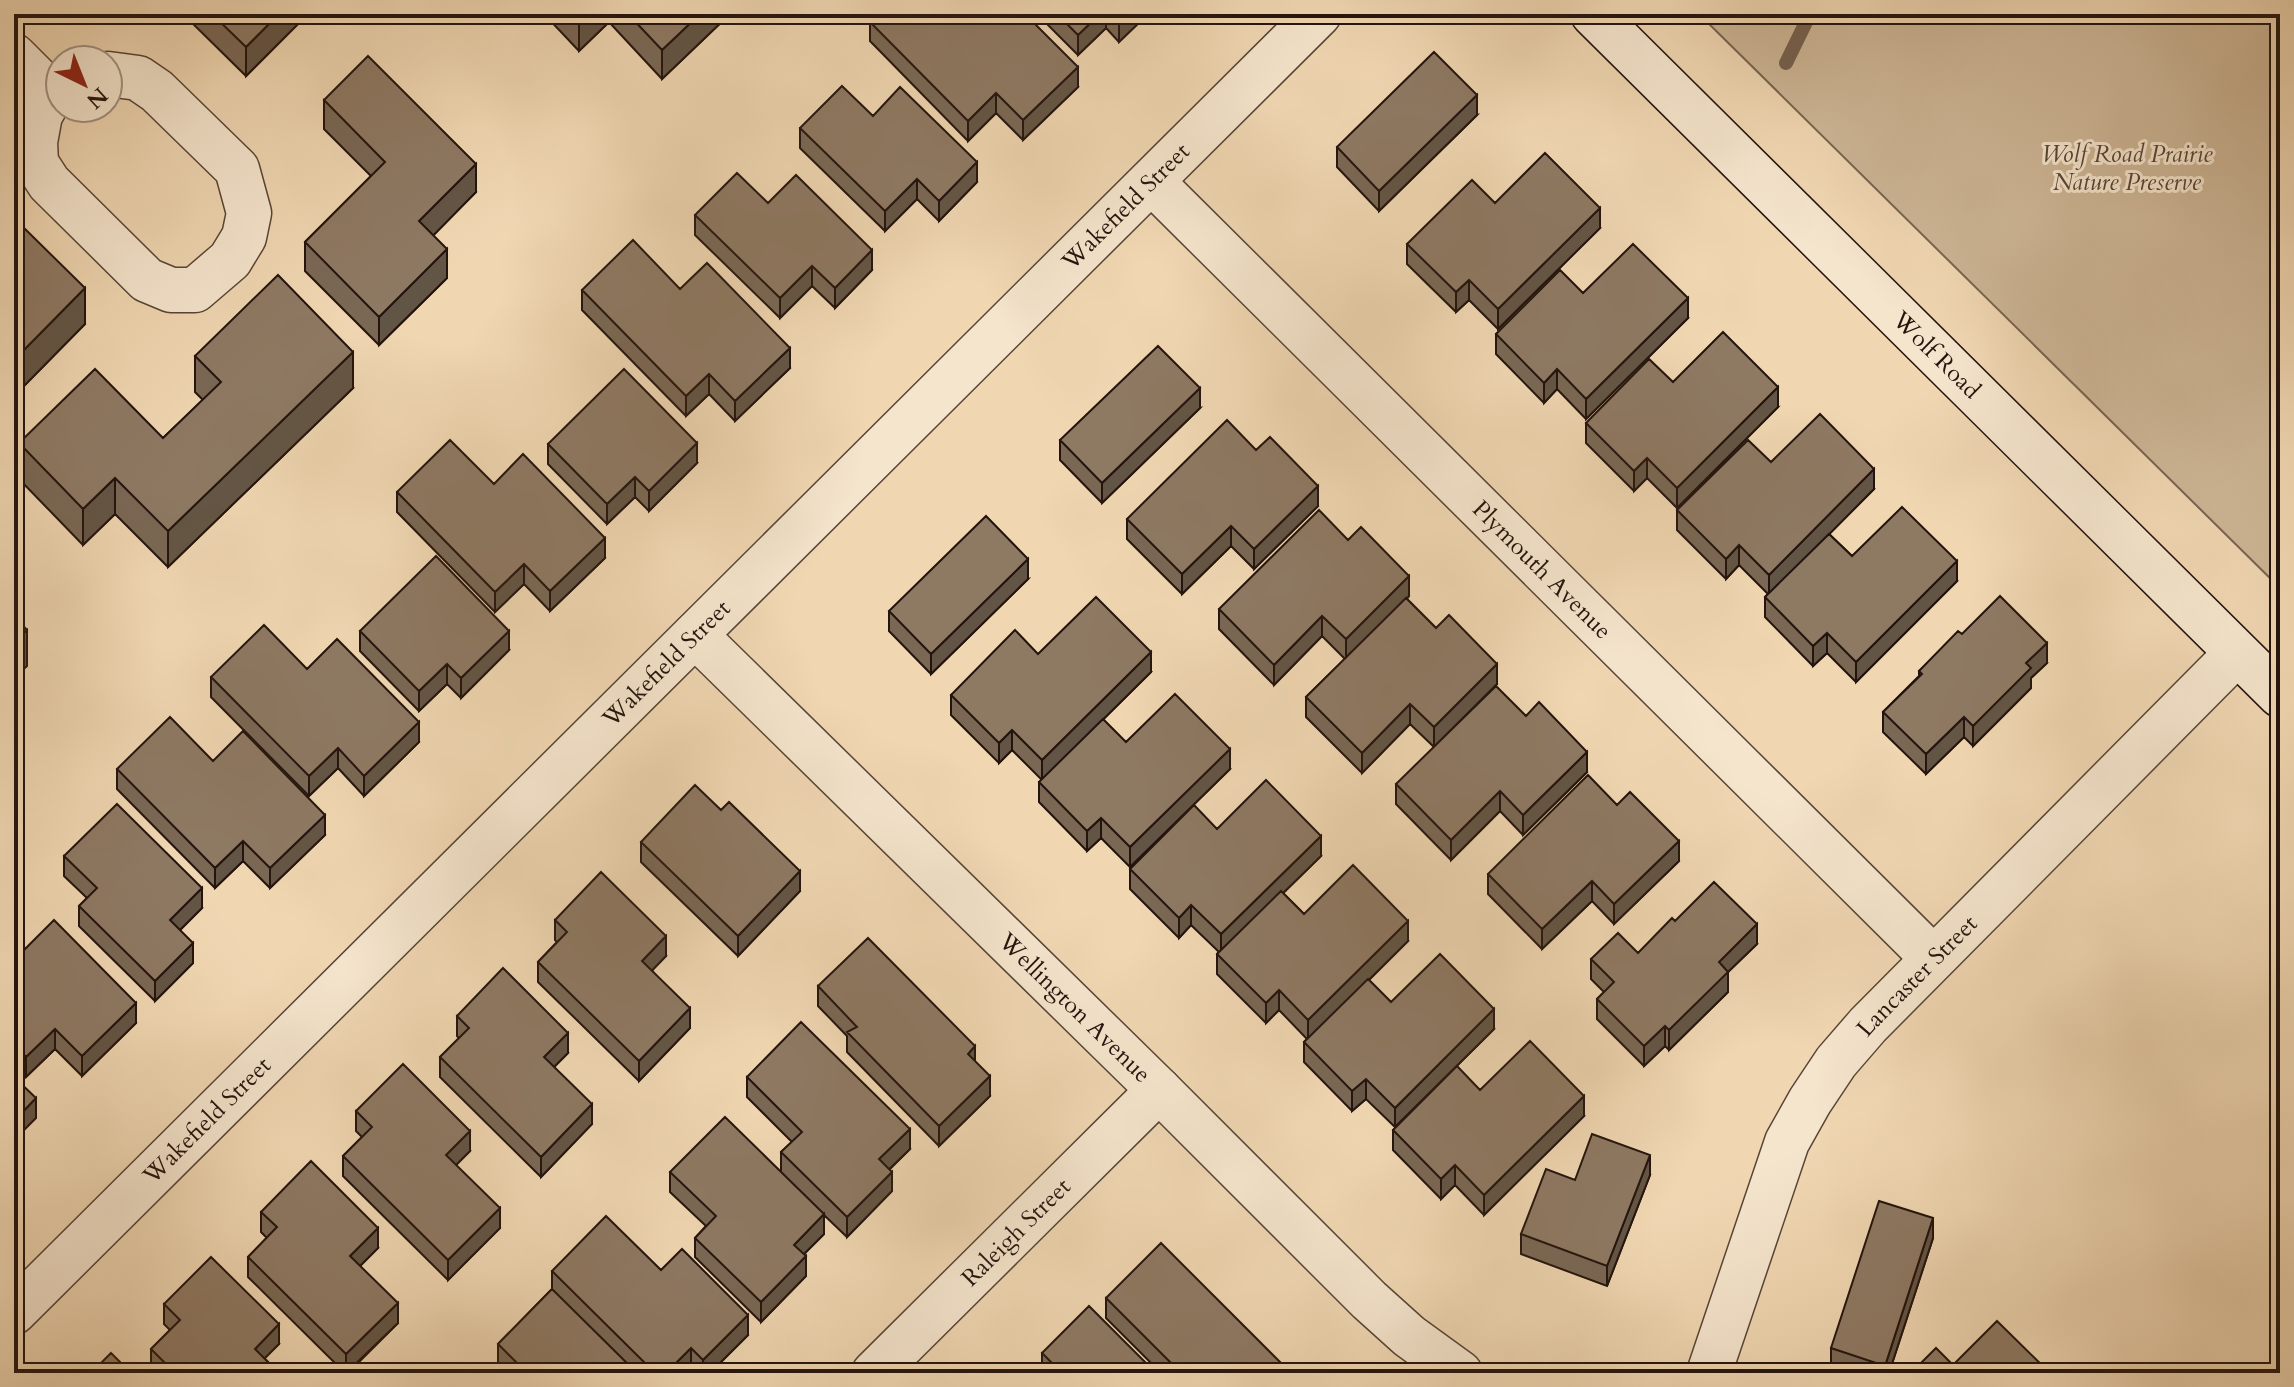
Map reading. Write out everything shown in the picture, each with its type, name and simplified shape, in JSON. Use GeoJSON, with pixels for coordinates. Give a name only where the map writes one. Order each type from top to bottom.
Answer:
{"type":"FeatureCollection","features":[{"type":"Feature","properties":{"kind":"street","name":"Wakefield Street"},"geometry":{"type":"LineString","coordinates":[[14,1312],[1319,14]]}},
{"type":"Feature","properties":{"kind":"street","name":"Wolf Road"},"geometry":{"type":"LineString","coordinates":[[1593,14],[2280,695]]}},
{"type":"Feature","properties":{"kind":"street"},"geometry":{"type":"LineString","coordinates":[[14,56],[44,81]]}},
{"type":"Feature","properties":{"kind":"street"},"geometry":{"type":"LineString","coordinates":[[44,109],[35,142],[36,163],[49,183],[147,280],[171,290],[195,290],[230,260],[244,237],[249,213],[237,169],[157,91],[138,78],[124,76]]}},
{"type":"Feature","properties":{"kind":"street","name":"Plymouth Avenue"},"geometry":{"type":"LineString","coordinates":[[1152,182],[1933,958]]}},
{"type":"Feature","properties":{"kind":"street","name":"Wellington Avenue"},"geometry":{"type":"LineString","coordinates":[[695,635],[1369,1300],[1409,1336],[1460,1373]]}},
{"type":"Feature","properties":{"kind":"street","name":"Lancaster Street"},"geometry":{"type":"LineString","coordinates":[[1709,1373],[1787,1142],[1836,1062],[1933,958],[2237,653]]}},
{"type":"Feature","properties":{"kind":"street","name":"Raleigh Street"},"geometry":{"type":"LineString","coordinates":[[874,1373],[1159,1090]]}},
{"type":"Feature","properties":{"kind":"green space","name":"Wolf Road Prairie Nature Preserve"},"geometry":{"type":"Polygon","coordinates":[[[1699,14],[2280,14],[2280,588],[1699,14]]]}},
{"type":"Feature","properties":{"kind":"building"},"geometry":{"type":"Polygon","coordinates":[[[212,14],[279,14],[246,47],[212,14]]]}},
{"type":"Feature","properties":{"kind":"building"},"geometry":{"type":"Polygon","coordinates":[[[571,14],[588,14],[579,22],[571,14]]]}},
{"type":"Feature","properties":{"kind":"building"},"geometry":{"type":"Polygon","coordinates":[[[628,14],[700,14],[662,50],[628,14]]]}},
{"type":"Feature","properties":{"kind":"building"},"geometry":{"type":"Polygon","coordinates":[[[878,14],[1025,14],[1078,67],[1023,120],[996,93],[968,121],[870,22],[878,14]]]}},
{"type":"Feature","properties":{"kind":"building"},"geometry":{"type":"Polygon","coordinates":[[[1057,14],[1100,14],[1078,35],[1057,14]]]}},
{"type":"Feature","properties":{"kind":"building"},"geometry":{"type":"Polygon","coordinates":[[[1112,14],[1127,14],[1119,22],[1112,14]]]}},
{"type":"Feature","properties":{"kind":"building"},"geometry":{"type":"Polygon","coordinates":[[[1434,52],[1477,95],[1379,191],[1337,147],[1434,52]]]}},
{"type":"Feature","properties":{"kind":"building"},"geometry":{"type":"Polygon","coordinates":[[[368,56],[476,164],[419,221],[447,249],[379,317],[305,242],[385,162],[324,100],[368,56]]]}},
{"type":"Feature","properties":{"kind":"building"},"geometry":{"type":"Polygon","coordinates":[[[842,86],[873,116],[900,87],[977,162],[939,201],[917,179],[885,211],[800,128],[842,86]]]}},
{"type":"Feature","properties":{"kind":"building"},"geometry":{"type":"Polygon","coordinates":[[[1545,153],[1600,208],[1498,309],[1469,280],[1456,292],[1407,244],[1472,180],[1495,203],[1545,153]]]}},
{"type":"Feature","properties":{"kind":"building"},"geometry":{"type":"Polygon","coordinates":[[[737,173],[768,203],[796,175],[872,250],[835,288],[812,266],[780,298],[695,215],[737,173]]]}},
{"type":"Feature","properties":{"kind":"building"},"geometry":{"type":"Polygon","coordinates":[[[22,226],[85,288],[17,357],[14,354],[14,234],[22,226]]]}},
{"type":"Feature","properties":{"kind":"building"},"geometry":{"type":"Polygon","coordinates":[[[633,240],[680,289],[707,263],[790,348],[735,401],[709,374],[686,396],[582,290],[633,240]]]}},
{"type":"Feature","properties":{"kind":"building"},"geometry":{"type":"Polygon","coordinates":[[[1633,244],[1688,298],[1586,399],[1557,369],[1544,383],[1496,334],[1560,270],[1583,293],[1633,244]]]}},
{"type":"Feature","properties":{"kind":"building"},"geometry":{"type":"Polygon","coordinates":[[[278,275],[353,352],[168,531],[115,478],[83,509],[19,443],[95,369],[163,438],[221,382],[195,356],[278,275]]]}},
{"type":"Feature","properties":{"kind":"building"},"geometry":{"type":"Polygon","coordinates":[[[1723,332],[1778,387],[1677,488],[1647,458],[1634,471],[1586,423],[1649,359],[1673,382],[1723,332]]]}},
{"type":"Feature","properties":{"kind":"building"},"geometry":{"type":"Polygon","coordinates":[[[1158,346],[1200,388],[1102,483],[1060,440],[1158,346]]]}},
{"type":"Feature","properties":{"kind":"building"},"geometry":{"type":"Polygon","coordinates":[[[624,369],[697,443],[649,491],[635,477],[607,504],[548,444],[624,369]]]}},
{"type":"Feature","properties":{"kind":"building"},"geometry":{"type":"Polygon","coordinates":[[[1820,414],[1874,469],[1769,575],[1739,545],[1726,559],[1677,510],[1748,440],[1771,462],[1820,414]]]}},
{"type":"Feature","properties":{"kind":"building"},"geometry":{"type":"Polygon","coordinates":[[[1227,420],[1256,450],[1270,437],[1318,486],[1254,549],[1231,526],[1182,574],[1127,519],[1227,420]]]}},
{"type":"Feature","properties":{"kind":"building"},"geometry":{"type":"Polygon","coordinates":[[[450,440],[494,484],[523,454],[605,538],[550,591],[524,564],[495,592],[397,492],[450,440]]]}},
{"type":"Feature","properties":{"kind":"building"},"geometry":{"type":"Polygon","coordinates":[[[1902,507],[1957,561],[1856,662],[1827,633],[1813,646],[1765,597],[1829,534],[1852,556],[1902,507]]]}},
{"type":"Feature","properties":{"kind":"building"},"geometry":{"type":"Polygon","coordinates":[[[1319,510],[1348,540],[1361,527],[1409,576],[1346,639],[1322,616],[1274,665],[1219,609],[1319,510]]]}},
{"type":"Feature","properties":{"kind":"building"},"geometry":{"type":"Polygon","coordinates":[[[986,516],[1028,559],[931,654],[889,611],[986,516]]]}},
{"type":"Feature","properties":{"kind":"building"},"geometry":{"type":"Polygon","coordinates":[[[436,556],[509,631],[461,678],[447,664],[419,691],[360,631],[436,556]]]}},
{"type":"Feature","properties":{"kind":"building"},"geometry":{"type":"Polygon","coordinates":[[[2000,596],[2047,643],[2026,663],[2031,668],[1973,726],[1964,717],[1926,754],[1883,712],[1922,674],[1919,671],[1958,631],[1962,634],[2000,596]]]}},
{"type":"Feature","properties":{"kind":"building"},"geometry":{"type":"Polygon","coordinates":[[[1096,597],[1151,652],[1042,760],[1012,730],[999,743],[951,695],[1015,630],[1038,654],[1096,597]]]}},
{"type":"Feature","properties":{"kind":"building"},"geometry":{"type":"Polygon","coordinates":[[[1406,598],[1436,628],[1449,615],[1497,664],[1434,727],[1410,704],[1362,753],[1306,697],[1406,598]]]}},
{"type":"Feature","properties":{"kind":"building"},"geometry":{"type":"Polygon","coordinates":[[[14,616],[27,630],[14,642],[14,616]]]}},
{"type":"Feature","properties":{"kind":"building"},"geometry":{"type":"Polygon","coordinates":[[[264,625],[307,669],[337,639],[419,722],[364,776],[338,748],[309,776],[211,677],[264,625]]]}},
{"type":"Feature","properties":{"kind":"building"},"geometry":{"type":"Polygon","coordinates":[[[1496,686],[1526,716],[1539,702],[1587,752],[1523,815],[1500,791],[1451,840],[1396,784],[1496,686]]]}},
{"type":"Feature","properties":{"kind":"building"},"geometry":{"type":"Polygon","coordinates":[[[1175,694],[1230,749],[1130,847],[1101,818],[1087,831],[1039,782],[1103,719],[1126,742],[1175,694]]]}},
{"type":"Feature","properties":{"kind":"building"},"geometry":{"type":"Polygon","coordinates":[[[170,717],[213,761],[243,731],[325,815],[270,868],[243,841],[215,868],[117,769],[170,717]]]}},
{"type":"Feature","properties":{"kind":"building"},"geometry":{"type":"Polygon","coordinates":[[[1588,775],[1617,805],[1630,792],[1679,841],[1614,904],[1592,881],[1542,929],[1488,874],[1588,775]]]}},
{"type":"Feature","properties":{"kind":"building"},"geometry":{"type":"Polygon","coordinates":[[[1266,780],[1321,836],[1221,934],[1191,905],[1179,918],[1130,869],[1194,805],[1217,829],[1266,780]]]}},
{"type":"Feature","properties":{"kind":"building"},"geometry":{"type":"Polygon","coordinates":[[[695,785],[721,810],[729,802],[800,871],[738,936],[641,842],[695,785]]]}},
{"type":"Feature","properties":{"kind":"building"},"geometry":{"type":"Polygon","coordinates":[[[117,804],[202,888],[170,920],[193,943],[155,981],[79,906],[97,888],[64,856],[117,804]]]}},
{"type":"Feature","properties":{"kind":"building"},"geometry":{"type":"Polygon","coordinates":[[[1353,865],[1408,921],[1308,1020],[1279,990],[1266,1003],[1217,954],[1281,891],[1304,914],[1353,865]]]}},
{"type":"Feature","properties":{"kind":"building"},"geometry":{"type":"Polygon","coordinates":[[[601,872],[666,936],[642,961],[690,1008],[639,1061],[538,962],[567,932],[555,920],[601,872]]]}},
{"type":"Feature","properties":{"kind":"building"},"geometry":{"type":"Polygon","coordinates":[[[1714,882],[1757,924],[1719,962],[1728,972],[1669,1030],[1665,1026],[1644,1046],[1597,999],[1614,982],[1591,959],[1618,933],[1638,953],[1714,882]]]}},
{"type":"Feature","properties":{"kind":"building"},"geometry":{"type":"Polygon","coordinates":[[[54,920],[136,1003],[82,1056],[55,1029],[26,1057],[14,1044],[14,938],[25,949],[54,920]]]}},
{"type":"Feature","properties":{"kind":"building"},"geometry":{"type":"Polygon","coordinates":[[[868,938],[975,1046],[968,1054],[990,1076],[939,1126],[847,1032],[857,1027],[818,986],[868,938]]]}},
{"type":"Feature","properties":{"kind":"building"},"geometry":{"type":"Polygon","coordinates":[[[1440,954],[1494,1009],[1395,1108],[1366,1079],[1352,1091],[1304,1042],[1368,979],[1391,1002],[1440,954]]]}},
{"type":"Feature","properties":{"kind":"building"},"geometry":{"type":"Polygon","coordinates":[[[503,968],[568,1033],[544,1057],[592,1104],[541,1157],[440,1057],[469,1028],[457,1016],[503,968]]]}},
{"type":"Feature","properties":{"kind":"building"},"geometry":{"type":"Polygon","coordinates":[[[801,1022],[910,1129],[879,1159],[892,1172],[847,1217],[781,1152],[802,1132],[747,1077],[801,1022]]]}},
{"type":"Feature","properties":{"kind":"building"},"geometry":{"type":"Polygon","coordinates":[[[1530,1041],[1584,1096],[1484,1195],[1455,1165],[1441,1179],[1393,1130],[1457,1066],[1480,1090],[1530,1041]]]}},
{"type":"Feature","properties":{"kind":"building"},"geometry":{"type":"Polygon","coordinates":[[[403,1064],[470,1131],[446,1155],[500,1208],[448,1260],[343,1156],[372,1127],[356,1111],[403,1064]]]}},
{"type":"Feature","properties":{"kind":"building"},"geometry":{"type":"Polygon","coordinates":[[[14,1077],[36,1098],[14,1121],[14,1077]]]}},
{"type":"Feature","properties":{"kind":"building"},"geometry":{"type":"Polygon","coordinates":[[[725,1117],[824,1214],[794,1245],[806,1256],[761,1302],[695,1238],[716,1216],[670,1172],[725,1117]]]}},
{"type":"Feature","properties":{"kind":"building"},"geometry":{"type":"Polygon","coordinates":[[[1592,1134],[1650,1155],[1607,1266],[1521,1234],[1546,1169],[1575,1180],[1592,1134]]]}},
{"type":"Feature","properties":{"kind":"building"},"geometry":{"type":"Polygon","coordinates":[[[311,1161],[378,1228],[350,1256],[398,1303],[346,1354],[248,1257],[277,1227],[261,1212],[311,1161]]]}},
{"type":"Feature","properties":{"kind":"building"},"geometry":{"type":"Polygon","coordinates":[[[1879,1201],[1933,1218],[1885,1366],[1831,1348],[1879,1201]]]}},
{"type":"Feature","properties":{"kind":"building"},"geometry":{"type":"Polygon","coordinates":[[[606,1216],[661,1270],[682,1249],[748,1315],[703,1360],[691,1348],[666,1373],[655,1373],[552,1271],[606,1216]]]}},
{"type":"Feature","properties":{"kind":"building"},"geometry":{"type":"Polygon","coordinates":[[[1161,1243],[1286,1368],[1281,1373],[1181,1373],[1106,1298],[1161,1243]]]}},
{"type":"Feature","properties":{"kind":"building"},"geometry":{"type":"Polygon","coordinates":[[[211,1257],[279,1324],[255,1349],[279,1373],[175,1373],[151,1349],[180,1320],[164,1304],[211,1257]]]}},
{"type":"Feature","properties":{"kind":"building"},"geometry":{"type":"Polygon","coordinates":[[[552,1289],[637,1373],[527,1373],[498,1344],[552,1289]]]}},
{"type":"Feature","properties":{"kind":"building"},"geometry":{"type":"Polygon","coordinates":[[[1089,1306],[1151,1368],[1146,1373],[1044,1373],[1053,1364],[1042,1353],[1089,1306]]]}},
{"type":"Feature","properties":{"kind":"building"},"geometry":{"type":"Polygon","coordinates":[[[1997,1321],[2050,1373],[1911,1373],[1936,1348],[1953,1365],[1997,1321]]]}},
{"type":"Feature","properties":{"kind":"building"},"geometry":{"type":"Polygon","coordinates":[[[111,1353],[131,1373],[91,1373],[111,1353]]]}},
{"type":"Feature","properties":{"kind":"waterway"},"geometry":{"type":"LineString","coordinates":[[1786,63],[1810,14]]}}]}
